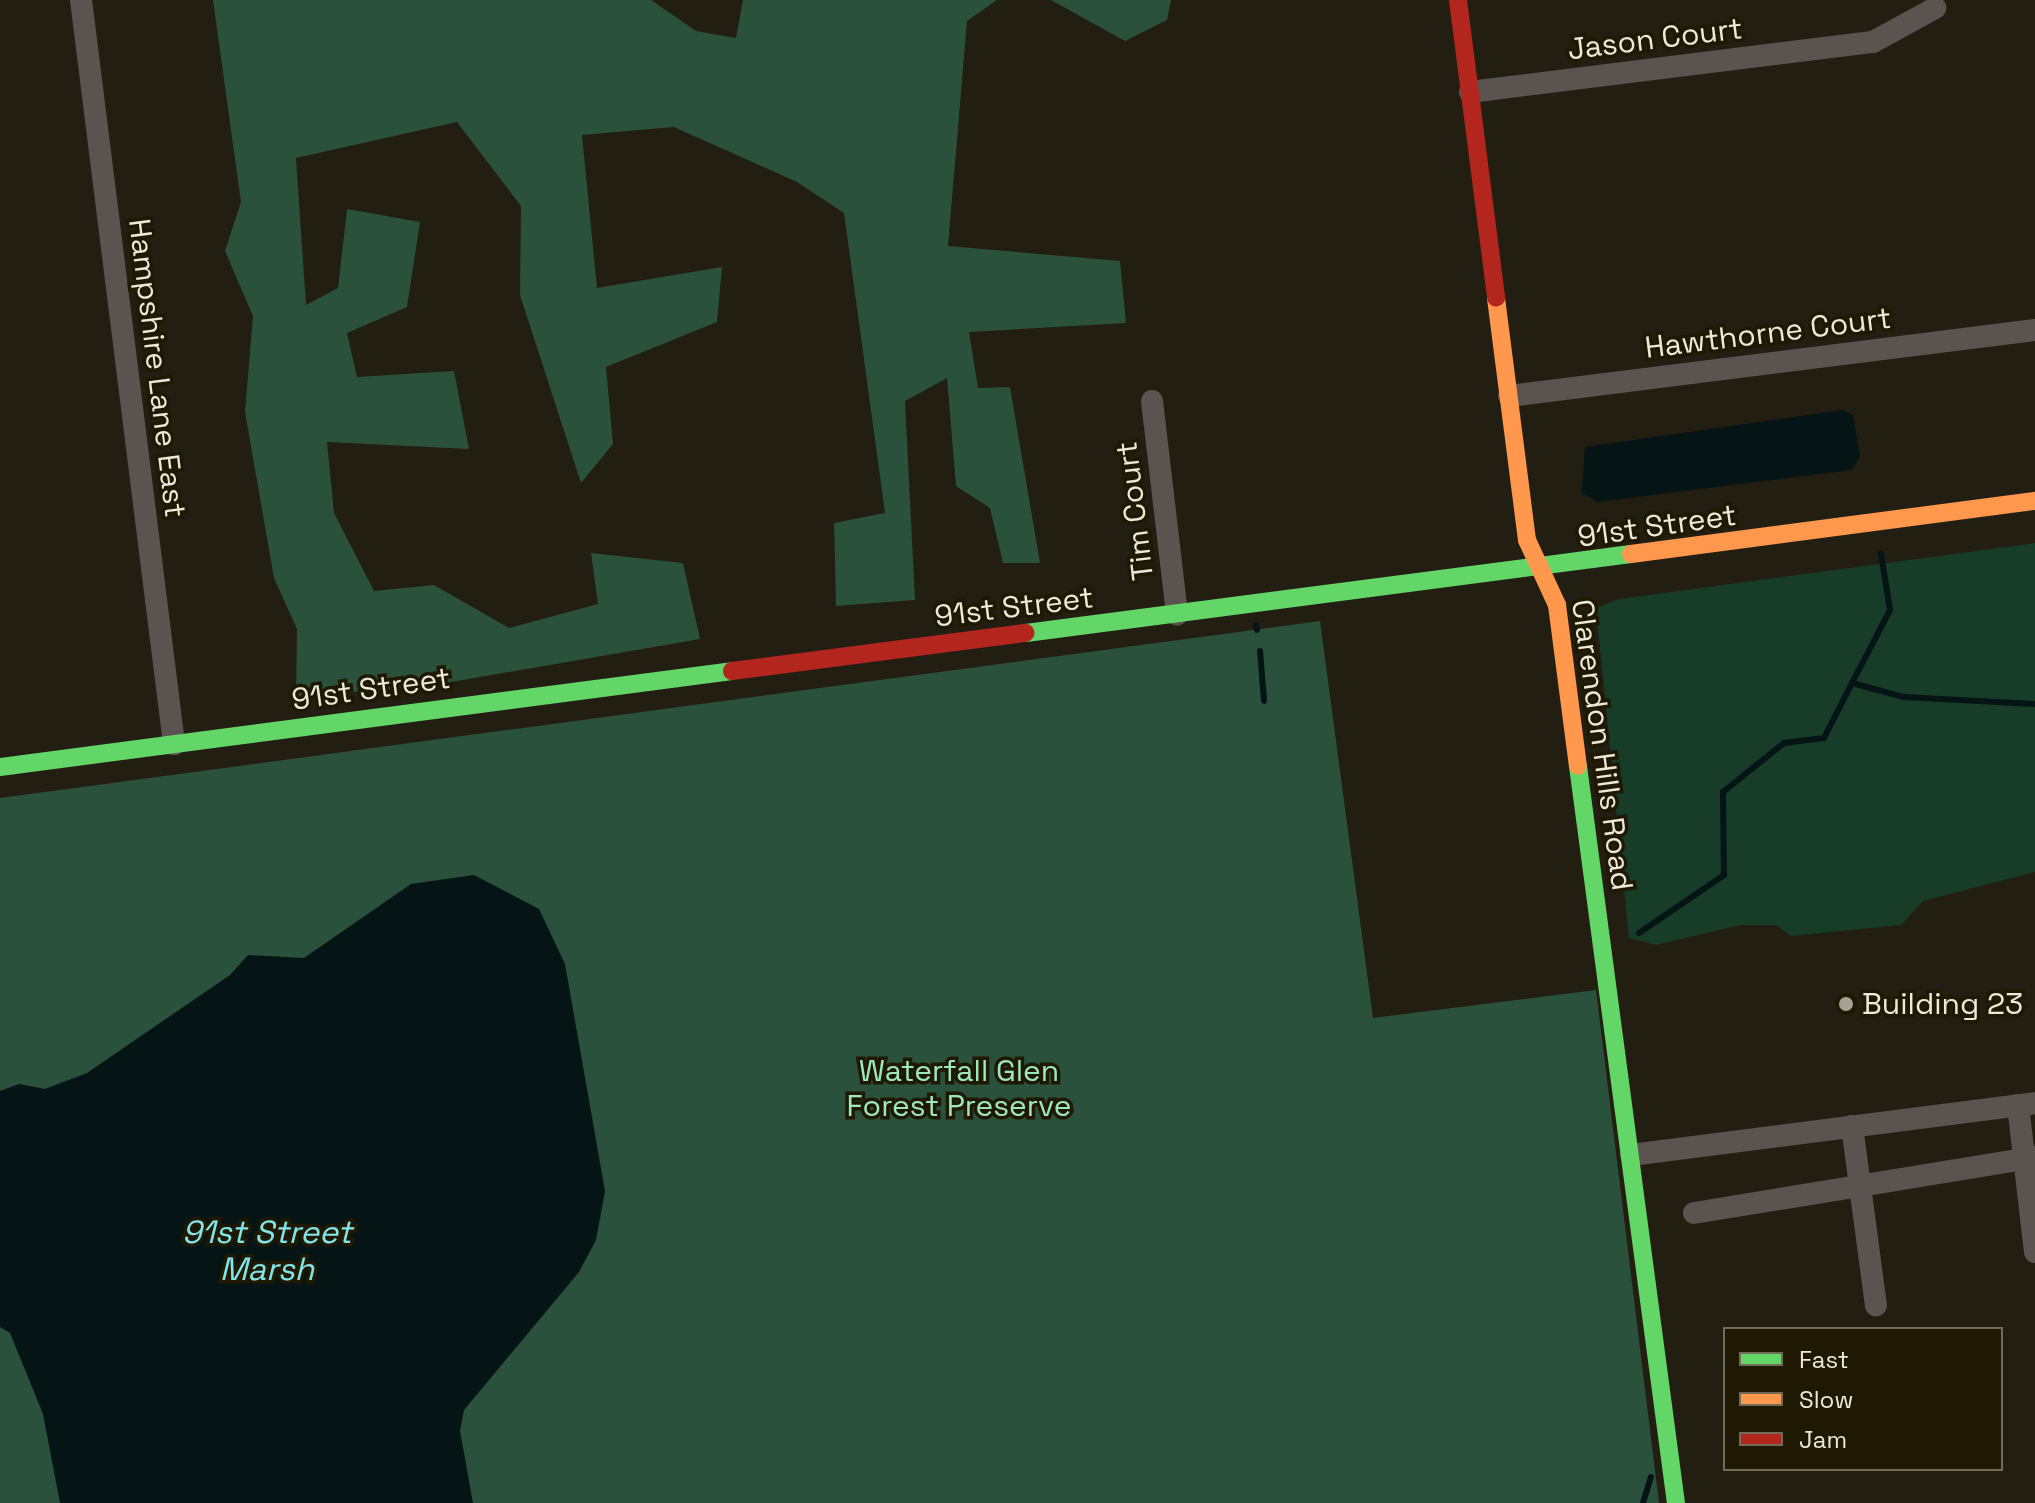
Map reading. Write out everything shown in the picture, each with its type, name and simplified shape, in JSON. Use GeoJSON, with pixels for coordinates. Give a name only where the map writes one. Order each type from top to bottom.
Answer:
{"type":"FeatureCollection","features":[{"type":"Feature","properties":{"kind":"main road","name":"Clarendon Hills Road"},"geometry":{"type":"LineString","coordinates":[[1458,0],[1527,540],[1557,605],[1676,1503]]}},
{"type":"Feature","properties":{"kind":"main road","name":"91st Street"},"geometry":{"type":"LineString","coordinates":[[0,767],[1542,570],[2035,501]]}},
{"type":"Feature","properties":{"kind":"street","name":"Hampshire Lane East"},"geometry":{"type":"LineString","coordinates":[[81,0],[174,744]]}},
{"type":"Feature","properties":{"kind":"street","name":"Jason Court"},"geometry":{"type":"LineString","coordinates":[[1470,92],[1873,42],[1935,8]]}},
{"type":"Feature","properties":{"kind":"street","name":"Hawthorne Court"},"geometry":{"type":"LineString","coordinates":[[1509,396],[2035,330]]}},
{"type":"Feature","properties":{"kind":"street","name":"Tim Court"},"geometry":{"type":"LineString","coordinates":[[1152,401],[1177,615]]}},
{"type":"Feature","properties":{"kind":"street"},"geometry":{"type":"LineString","coordinates":[[1631,1155],[2027,1104],[2035,1252]]}},
{"type":"Feature","properties":{"kind":"street"},"geometry":{"type":"LineString","coordinates":[[1852,1126],[1876,1305]]}},
{"type":"Feature","properties":{"kind":"street"},"geometry":{"type":"LineString","coordinates":[[1694,1213],[2030,1157]]}},
{"type":"Feature","properties":{"kind":"green space"},"geometry":{"type":"Polygon","coordinates":[[[213,0],[651,0],[696,31],[736,38],[743,0],[997,0],[967,21],[948,246],[1120,261],[1126,323],[969,332],[978,388],[1010,387],[1040,563],[1003,563],[990,508],[956,486],[947,378],[905,401],[915,600],[836,606],[834,523],[885,513],[844,213],[797,182],[674,127],[582,135],[597,288],[722,267],[717,322],[606,367],[613,444],[581,483],[520,295],[521,206],[457,122],[296,158],[306,305],[338,288],[347,209],[420,222],[407,307],[347,333],[357,377],[454,371],[469,449],[327,442],[334,513],[374,591],[434,585],[509,628],[598,604],[591,553],[683,563],[700,639],[428,686],[296,697],[297,629],[274,578],[245,412],[253,316],[225,251],[241,202],[213,0]]]}},
{"type":"Feature","properties":{"kind":"green space"},"geometry":{"type":"Polygon","coordinates":[[[1051,0],[1171,0],[1167,20],[1125,41],[1051,0]]]}},
{"type":"Feature","properties":{"kind":"green space"},"geometry":{"type":"Polygon","coordinates":[[[2035,543],[2035,872],[1923,901],[1901,925],[1791,936],[1776,925],[1740,925],[1656,945],[1629,938],[1596,608],[1619,599],[2035,543]]]}},
{"type":"Feature","properties":{"kind":"green space","name":"Waterfall Glen Forest Preserve"},"geometry":{"type":"Polygon","coordinates":[[[1320,621],[1373,1018],[1596,990],[1659,1503],[0,1503],[0,798],[1320,621]]]}},
{"type":"Feature","properties":{"kind":"water"},"geometry":{"type":"Polygon","coordinates":[[[1842,410],[1853,415],[1860,456],[1852,470],[1598,502],[1582,493],[1585,447],[1842,410]]]}},
{"type":"Feature","properties":{"kind":"water","name":"91st Street Marsh"},"geometry":{"type":"Polygon","coordinates":[[[474,875],[539,909],[565,964],[605,1191],[596,1240],[579,1272],[464,1410],[460,1431],[473,1503],[60,1503],[43,1414],[10,1333],[0,1327],[0,1091],[19,1084],[45,1089],[87,1073],[230,975],[248,955],[304,958],[411,884],[474,875]]]}},
{"type":"Feature","properties":{"kind":"waterway"},"geometry":{"type":"LineString","coordinates":[[1852,683],[1890,610],[1881,554]]}},
{"type":"Feature","properties":{"kind":"waterway"},"geometry":{"type":"LineString","coordinates":[[1256,625],[1257,630]]}},
{"type":"Feature","properties":{"kind":"waterway"},"geometry":{"type":"LineString","coordinates":[[1260,651],[1264,701]]}},
{"type":"Feature","properties":{"kind":"waterway"},"geometry":{"type":"LineString","coordinates":[[1639,933],[1724,875],[1723,792],[1784,743],[1824,738],[1852,683],[1904,697],[2035,704]]}},
{"type":"Feature","properties":{"kind":"waterway"},"geometry":{"type":"LineString","coordinates":[[1643,1503],[1651,1477]]}},
{"type":"Feature","properties":{"kind":"traffic: fast"},"geometry":{"type":"LineString","coordinates":[[1026,633],[1631,554]]}},
{"type":"Feature","properties":{"kind":"traffic: fast"},"geometry":{"type":"LineString","coordinates":[[0,767],[732,671]]}},
{"type":"Feature","properties":{"kind":"traffic: fast"},"geometry":{"type":"LineString","coordinates":[[1578,766],[1676,1503]]}},
{"type":"Feature","properties":{"kind":"traffic: slow"},"geometry":{"type":"LineString","coordinates":[[1496,298],[1527,540],[1557,605],[1578,766]]}},
{"type":"Feature","properties":{"kind":"traffic: slow"},"geometry":{"type":"LineString","coordinates":[[1631,554],[2035,501]]}},
{"type":"Feature","properties":{"kind":"traffic: jam"},"geometry":{"type":"LineString","coordinates":[[1458,0],[1496,298]]}},
{"type":"Feature","properties":{"kind":"traffic: jam"},"geometry":{"type":"LineString","coordinates":[[732,671],[1026,633]]}},
{"type":"Feature","properties":{"kind":"place","name":"Building 23"},"geometry":{"type":"Point","coordinates":[1846,1004]}}]}
